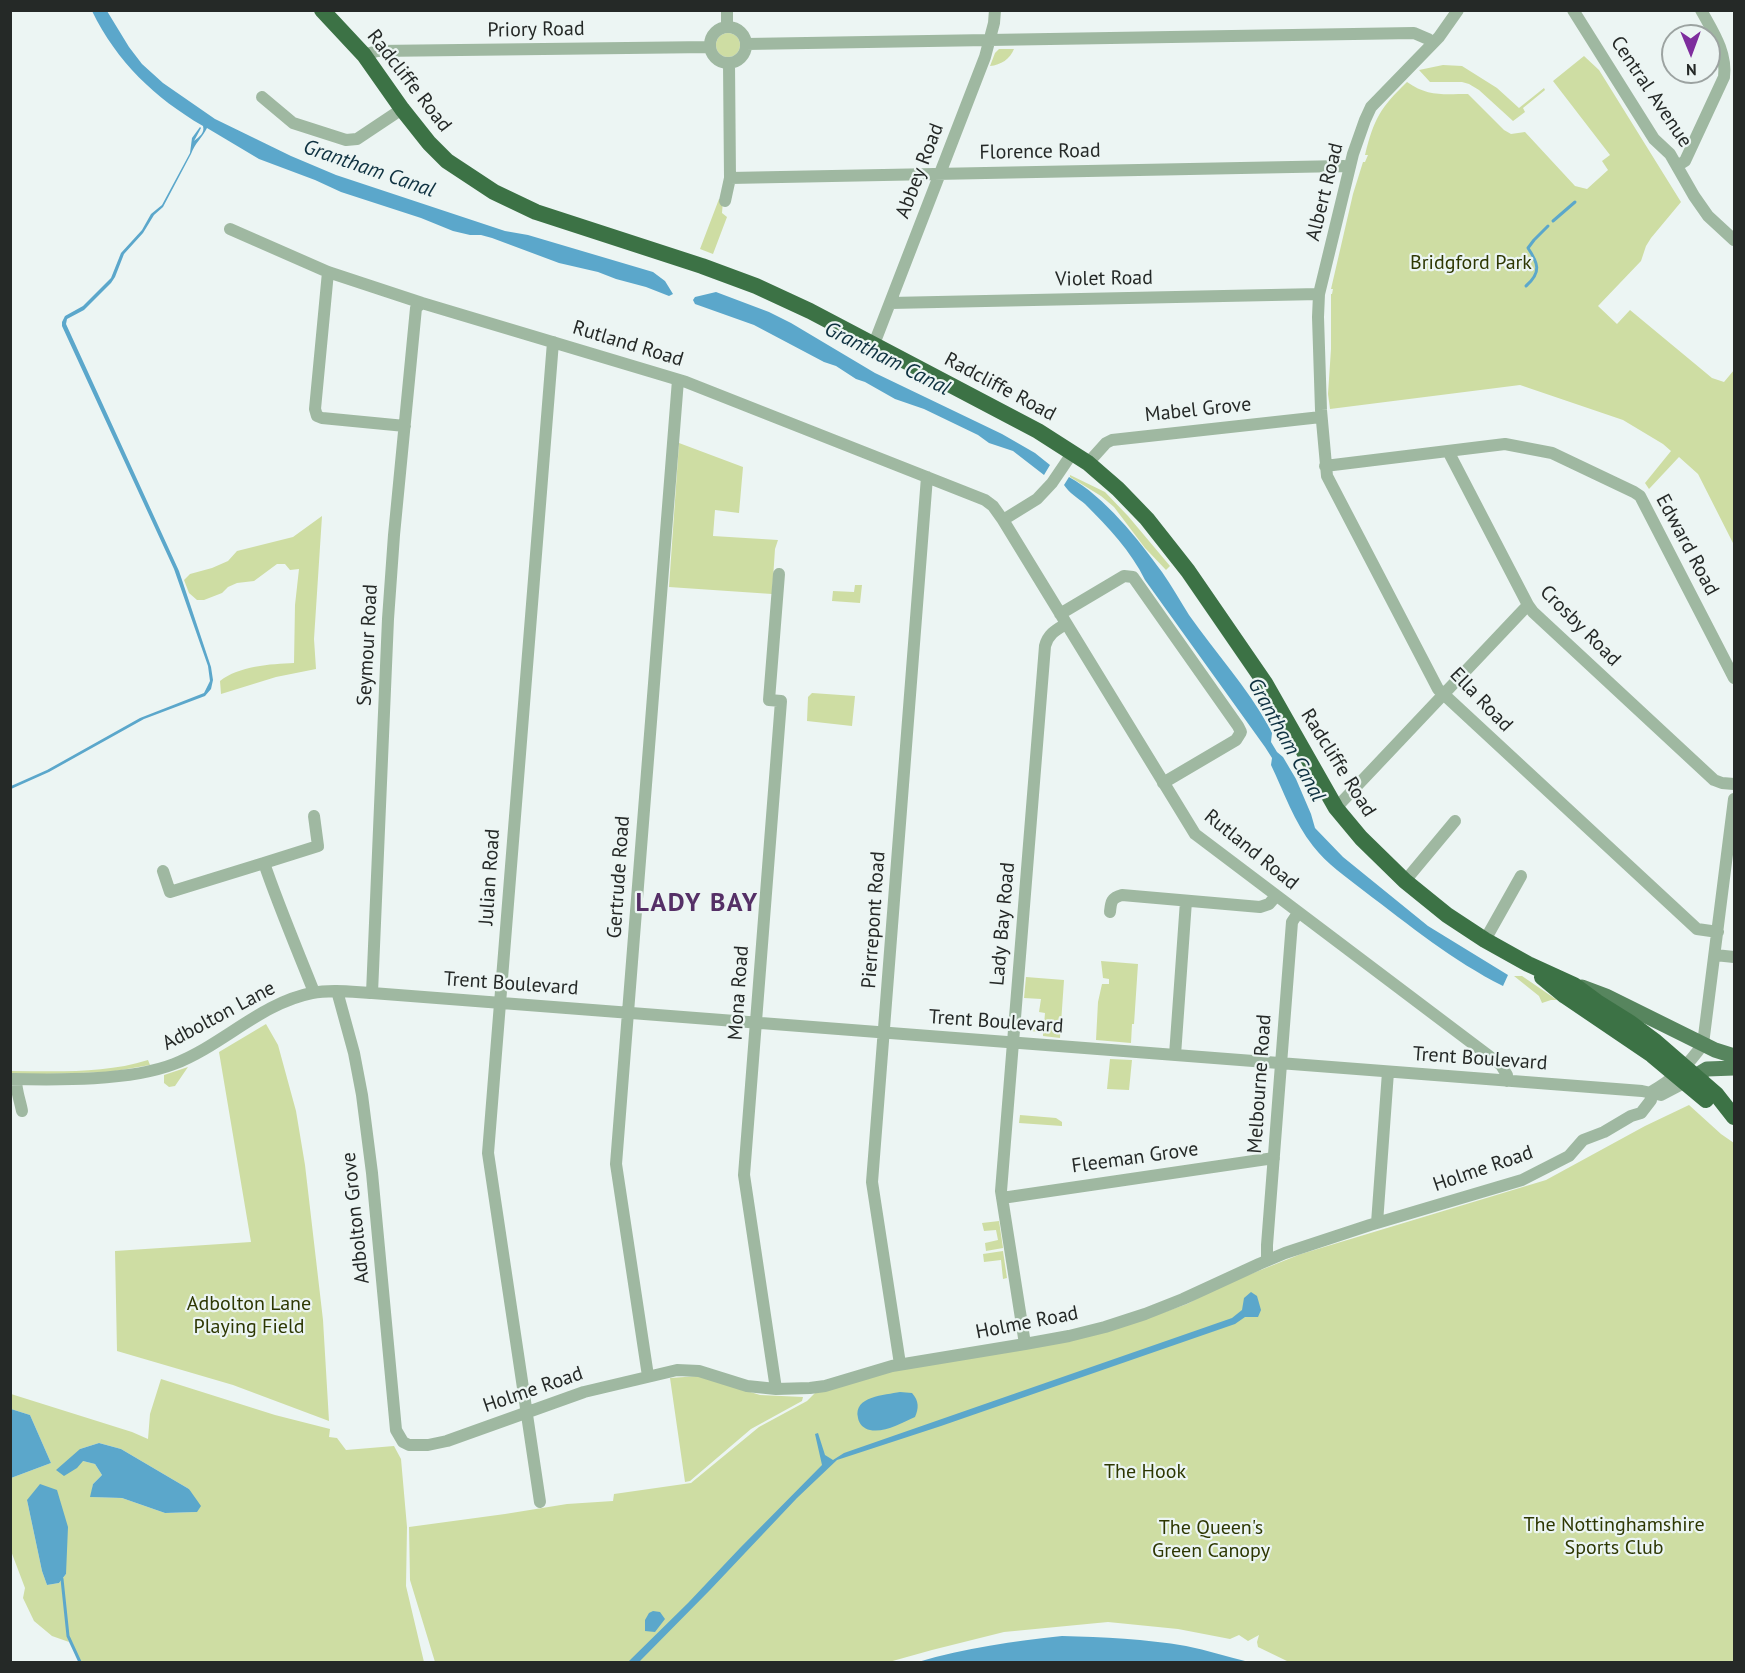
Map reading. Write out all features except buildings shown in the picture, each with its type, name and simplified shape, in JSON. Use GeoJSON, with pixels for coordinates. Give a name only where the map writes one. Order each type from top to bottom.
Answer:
{"type":"FeatureCollection","features":[{"type":"Feature","properties":{"kind":"highway","name":"Radcliffe Road"},"geometry":{"type":"LineString","coordinates":[[323,11],[364,55],[419,132],[447,160],[494,192],[536,212],[756,286],[810,311],[1029,426],[1088,463],[1147,519],[1188,571],[1265,683],[1336,808],[1361,838],[1405,881],[1447,915],[1528,964],[1574,985],[1629,1022],[1656,1042],[1693,1082]]}},
{"type":"Feature","properties":{"kind":"highway","name":"Radcliffe Road"},"geometry":{"type":"LineString","coordinates":[[1528,964],[1565,996],[1693,1082]]}},
{"type":"Feature","properties":{"kind":"highway"},"geometry":{"type":"LineString","coordinates":[[1693,1082],[1718,1110],[1733,1116]]}},
{"type":"Feature","properties":{"kind":"main road","name":"Radcliffe Road"},"geometry":{"type":"LineString","coordinates":[[1574,985],[1606,996],[1703,1044],[1734,1064]]}},
{"type":"Feature","properties":{"kind":"main road"},"geometry":{"type":"LineString","coordinates":[[1693,1082],[1713,1086],[1716,1076],[1734,1064]]}},
{"type":"Feature","properties":{"kind":"main road"},"geometry":{"type":"LineString","coordinates":[[1693,1082],[1707,1069],[1734,1064]]}},
{"type":"Feature","properties":{"kind":"street"},"geometry":{"type":"LineString","coordinates":[[727,10],[728,27]]}},
{"type":"Feature","properties":{"kind":"street","name":"Abbey Road"},"geometry":{"type":"LineString","coordinates":[[874,344],[986,57],[995,10]]}},
{"type":"Feature","properties":{"kind":"street","name":"Albert Road"},"geometry":{"type":"LineString","coordinates":[[1321,417],[1318,317],[1320,294],[1350,167],[1365,120],[1371,107],[1433,43],[1458,10]]}},
{"type":"Feature","properties":{"kind":"street","name":"Central Avenue"},"geometry":{"type":"LineString","coordinates":[[1573,10],[1654,139],[1670,154],[1708,216],[1734,240]]}},
{"type":"Feature","properties":{"kind":"street"},"geometry":{"type":"LineString","coordinates":[[1677,166],[1684,163],[1688,155],[1724,77],[1726,66],[1724,55],[1701,10]]}},
{"type":"Feature","properties":{"kind":"street"},"geometry":{"type":"LineString","coordinates":[[728,27],[740,32],[746,44],[743,55],[729,63],[718,60],[710,46],[714,33],[728,27]]}},
{"type":"Feature","properties":{"kind":"street"},"geometry":{"type":"LineString","coordinates":[[746,44],[1414,33],[1433,43]]}},
{"type":"Feature","properties":{"kind":"street","name":"Priory Road"},"geometry":{"type":"LineString","coordinates":[[364,55],[377,51],[710,46]]}},
{"type":"Feature","properties":{"kind":"street"},"geometry":{"type":"LineString","coordinates":[[725,201],[730,178],[729,63]]}},
{"type":"Feature","properties":{"kind":"street"},"geometry":{"type":"LineString","coordinates":[[262,97],[293,123],[346,140],[357,139],[402,109]]}},
{"type":"Feature","properties":{"kind":"street","name":"Florence Road"},"geometry":{"type":"LineString","coordinates":[[730,178],[1350,167]]}},
{"type":"Feature","properties":{"kind":"street","name":"Rutland Road"},"geometry":{"type":"LineString","coordinates":[[230,229],[327,272],[678,380],[985,500],[993,506],[1003,520],[1195,834],[1501,1065],[1507,1075],[1507,1081]]}},
{"type":"Feature","properties":{"kind":"street"},"geometry":{"type":"LineString","coordinates":[[327,272],[315,409],[317,416],[405,426]]}},
{"type":"Feature","properties":{"kind":"street","name":"Violet Road"},"geometry":{"type":"LineString","coordinates":[[890,303],[1320,294]]}},
{"type":"Feature","properties":{"kind":"street","name":"Seymour Road"},"geometry":{"type":"LineString","coordinates":[[372,993],[388,619],[394,535],[416,308],[422,303]]}},
{"type":"Feature","properties":{"kind":"street","name":"Julian Road"},"geometry":{"type":"LineString","coordinates":[[540,1502],[488,1153],[553,342]]}},
{"type":"Feature","properties":{"kind":"street","name":"Gertrude Road"},"geometry":{"type":"LineString","coordinates":[[648,1376],[616,1164],[678,380]]}},
{"type":"Feature","properties":{"kind":"street","name":"Mabel Grove"},"geometry":{"type":"LineString","coordinates":[[1088,463],[1106,443],[1112,440],[1321,417]]}},
{"type":"Feature","properties":{"kind":"street","name":"Ella Road"},"geometry":{"type":"LineString","coordinates":[[1321,417],[1325,466],[1328,476],[1438,689],[1697,929],[1718,932]]}},
{"type":"Feature","properties":{"kind":"street","name":"Edward Road"},"geometry":{"type":"LineString","coordinates":[[1325,466],[1504,444],[1552,453],[1640,496],[1734,678]]}},
{"type":"Feature","properties":{"kind":"street","name":"Crosby Road"},"geometry":{"type":"LineString","coordinates":[[1448,451],[1528,606],[1714,780],[1734,784]]}},
{"type":"Feature","properties":{"kind":"street"},"geometry":{"type":"LineString","coordinates":[[1003,520],[1037,499],[1052,483],[1073,452]]}},
{"type":"Feature","properties":{"kind":"street","name":"Pierrepont Road"},"geometry":{"type":"LineString","coordinates":[[900,1364],[872,1182],[927,477]]}},
{"type":"Feature","properties":{"kind":"street","name":"Mona Road"},"geometry":{"type":"LineString","coordinates":[[776,1389],[744,1175],[781,701],[770,700],[779,574]]}},
{"type":"Feature","properties":{"kind":"street","name":"Lady Bay Road"},"geometry":{"type":"LineString","coordinates":[[1025,1344],[1002,1198],[1002,1180],[1045,646],[1050,634],[1063,619],[1124,576],[1133,577],[1241,732],[1238,738],[1162,783]]}},
{"type":"Feature","properties":{"kind":"street"},"geometry":{"type":"LineString","coordinates":[[1336,808],[1528,606]]}},
{"type":"Feature","properties":{"kind":"street"},"geometry":{"type":"LineString","coordinates":[[1693,1082],[1703,1044],[1734,799]]}},
{"type":"Feature","properties":{"kind":"street"},"geometry":{"type":"LineString","coordinates":[[163,871],[170,892],[318,846],[314,816]]}},
{"type":"Feature","properties":{"kind":"street"},"geometry":{"type":"LineString","coordinates":[[1405,881],[1455,821]]}},
{"type":"Feature","properties":{"kind":"street"},"geometry":{"type":"LineString","coordinates":[[264,863],[278,905],[287,922],[314,992]]}},
{"type":"Feature","properties":{"kind":"street"},"geometry":{"type":"LineString","coordinates":[[1485,940],[1521,876]]}},
{"type":"Feature","properties":{"kind":"street"},"geometry":{"type":"LineString","coordinates":[[1110,912],[1111,902],[1115,897],[1122,895],[1260,907],[1269,904],[1276,896]]}},
{"type":"Feature","properties":{"kind":"street"},"geometry":{"type":"LineString","coordinates":[[1174,1055],[1186,901]]}},
{"type":"Feature","properties":{"kind":"street","name":"Melbourne Road"},"geometry":{"type":"LineString","coordinates":[[1268,1260],[1267,1245],[1292,922],[1298,913]]}},
{"type":"Feature","properties":{"kind":"street"},"geometry":{"type":"LineString","coordinates":[[1715,955],[1734,957]]}},
{"type":"Feature","properties":{"kind":"street","name":"Trent Boulevard"},"geometry":{"type":"LineString","coordinates":[[337,991],[1652,1092],[1661,1095],[1693,1082]]}},
{"type":"Feature","properties":{"kind":"street","name":"Adbolton Lane"},"geometry":{"type":"LineString","coordinates":[[13,1079],[117,1076],[162,1068],[199,1053],[294,997],[314,992],[337,991]]}},
{"type":"Feature","properties":{"kind":"street","name":"Adbolton Grove"},"geometry":{"type":"LineString","coordinates":[[337,991],[354,1053],[362,1095],[372,1173],[396,1430],[403,1442]]}},
{"type":"Feature","properties":{"kind":"street"},"geometry":{"type":"LineString","coordinates":[[1377,1223],[1388,1072]]}},
{"type":"Feature","properties":{"kind":"street"},"geometry":{"type":"LineString","coordinates":[[13,1079],[18,1106]]}},
{"type":"Feature","properties":{"kind":"street"},"geometry":{"type":"LineString","coordinates":[[1631,1116],[1634,1102],[1633,1091]]}},
{"type":"Feature","properties":{"kind":"street","name":"Holme Road"},"geometry":{"type":"LineString","coordinates":[[403,1442],[417,1446],[447,1441],[584,1392],[677,1370],[699,1371],[747,1386],[810,1389],[900,1364],[1069,1336],[1145,1314],[1268,1260],[1377,1223],[1522,1180],[1569,1156],[1583,1140],[1641,1113],[1651,1100],[1652,1092]]}},
{"type":"Feature","properties":{"kind":"street","name":"Fleeman Grove"},"geometry":{"type":"LineString","coordinates":[[1002,1198],[1274,1158]]}},
{"type":"Feature","properties":{"kind":"green space"},"geometry":{"type":"Polygon","coordinates":[[[728,33],[733,34],[739,40],[739,50],[733,56],[728,57],[723,56],[717,50],[716,45],[717,40],[723,34],[728,33]]]}},
{"type":"Feature","properties":{"kind":"green space"},"geometry":{"type":"Polygon","coordinates":[[[999,49],[1014,49],[1005,61],[990,66],[995,53],[999,49]]]}},
{"type":"Feature","properties":{"kind":"green space","name":"Bridgford Park"},"geometry":{"type":"Polygon","coordinates":[[[1584,56],[1599,70],[1681,202],[1651,238],[1641,261],[1598,306],[1617,324],[1630,310],[1712,378],[1724,382],[1734,370],[1734,545],[1698,474],[1679,457],[1649,489],[1645,483],[1671,451],[1663,444],[1623,420],[1520,385],[1330,409],[1328,394],[1333,289],[1331,289],[1353,194],[1363,162],[1368,155],[1365,155],[1372,132],[1384,107],[1407,82],[1429,92],[1468,94],[1504,130],[1511,134],[1525,132],[1575,186],[1587,189],[1608,170],[1602,161],[1610,155],[1553,81],[1584,56]]]}},
{"type":"Feature","properties":{"kind":"green space"},"geometry":{"type":"Polygon","coordinates":[[[1443,65],[1462,66],[1497,88],[1519,108],[1544,88],[1545,90],[1523,108],[1525,112],[1513,121],[1479,90],[1469,84],[1430,82],[1419,70],[1443,65]]]}},
{"type":"Feature","properties":{"kind":"green space"},"geometry":{"type":"Polygon","coordinates":[[[719,199],[723,200],[722,213],[727,217],[713,254],[700,249],[719,199]]]}},
{"type":"Feature","properties":{"kind":"green space"},"geometry":{"type":"Polygon","coordinates":[[[679,443],[743,467],[739,513],[715,510],[713,536],[778,540],[775,549],[772,594],[669,587],[679,443]]]}},
{"type":"Feature","properties":{"kind":"green space"},"geometry":{"type":"Polygon","coordinates":[[[1070,475],[1105,492],[1170,566],[1166,570],[1145,548],[1114,507],[1070,475]]]}},
{"type":"Feature","properties":{"kind":"green space"},"geometry":{"type":"Polygon","coordinates":[[[322,516],[314,639],[316,669],[276,677],[221,694],[220,681],[236,672],[265,665],[294,663],[295,605],[299,569],[290,570],[285,564],[277,564],[254,581],[237,583],[222,593],[204,600],[197,600],[189,593],[184,580],[190,574],[228,561],[237,551],[293,537],[322,516]]]}},
{"type":"Feature","properties":{"kind":"green space"},"geometry":{"type":"Polygon","coordinates":[[[855,585],[862,585],[860,603],[832,601],[833,591],[854,592],[855,585]]]}},
{"type":"Feature","properties":{"kind":"green space"},"geometry":{"type":"Polygon","coordinates":[[[812,693],[855,696],[852,726],[807,721],[808,697],[812,693]]]}},
{"type":"Feature","properties":{"kind":"green space"},"geometry":{"type":"Polygon","coordinates":[[[1101,961],[1138,964],[1131,1043],[1096,1040],[1098,1002],[1102,984],[1109,984],[1109,979],[1103,978],[1101,961]]]}},
{"type":"Feature","properties":{"kind":"green space"},"geometry":{"type":"Polygon","coordinates":[[[1514,976],[1522,976],[1557,1000],[1542,1003],[1539,996],[1514,976]]]}},
{"type":"Feature","properties":{"kind":"green space"},"geometry":{"type":"Polygon","coordinates":[[[1026,977],[1064,980],[1060,1038],[1043,1036],[1043,1032],[1029,1031],[1029,1024],[1044,1025],[1045,1013],[1039,1012],[1041,999],[1024,998],[1026,977]]]}},
{"type":"Feature","properties":{"kind":"green space","name":"Adbolton Lane Playing Field"},"geometry":{"type":"Polygon","coordinates":[[[266,1024],[278,1045],[296,1111],[305,1165],[323,1320],[329,1421],[233,1385],[117,1351],[115,1251],[251,1242],[219,1052],[266,1024]]]}},
{"type":"Feature","properties":{"kind":"green space"},"geometry":{"type":"Polygon","coordinates":[[[1110,1059],[1132,1060],[1129,1090],[1107,1089],[1110,1059]]]}},
{"type":"Feature","properties":{"kind":"green space"},"geometry":{"type":"Polygon","coordinates":[[[148,1060],[150,1065],[110,1072],[11,1075],[10,1071],[97,1070],[148,1060]]]}},
{"type":"Feature","properties":{"kind":"green space"},"geometry":{"type":"Polygon","coordinates":[[[188,1067],[175,1086],[169,1087],[164,1083],[164,1075],[188,1067]]]}},
{"type":"Feature","properties":{"kind":"green space","name":"The Hook"},"geometry":{"type":"Polygon","coordinates":[[[1689,1105],[1734,1143],[1734,1662],[1289,1662],[1258,1647],[1259,1635],[1248,1641],[1239,1635],[1230,1639],[1178,1629],[1108,1622],[1004,1632],[889,1662],[435,1662],[410,1580],[409,1527],[567,1504],[613,1501],[614,1494],[691,1483],[759,1427],[807,1401],[815,1393],[900,1368],[1125,1326],[1187,1304],[1223,1285],[1301,1254],[1546,1180],[1645,1126],[1689,1105]]]}},
{"type":"Feature","properties":{"kind":"green space"},"geometry":{"type":"Polygon","coordinates":[[[1020,1115],[1056,1118],[1062,1122],[1062,1126],[1019,1123],[1020,1115]]]}},
{"type":"Feature","properties":{"kind":"green space"},"geometry":{"type":"Polygon","coordinates":[[[999,1221],[1003,1248],[986,1251],[985,1243],[998,1240],[996,1230],[984,1231],[982,1223],[999,1221]]]}},
{"type":"Feature","properties":{"kind":"green space"},"geometry":{"type":"Polygon","coordinates":[[[1003,1251],[1007,1278],[1003,1279],[1001,1260],[984,1262],[983,1254],[1003,1251]]]}},
{"type":"Feature","properties":{"kind":"green space"},"geometry":{"type":"Polygon","coordinates":[[[699,1376],[760,1395],[803,1397],[802,1401],[751,1429],[690,1481],[685,1482],[670,1378],[699,1376]]]}},
{"type":"Feature","properties":{"kind":"green space"},"geometry":{"type":"Polygon","coordinates":[[[161,1379],[275,1415],[330,1429],[329,1437],[337,1438],[346,1450],[394,1446],[401,1459],[407,1527],[406,1586],[424,1662],[81,1662],[68,1635],[69,1642],[52,1636],[34,1621],[23,1598],[25,1588],[11,1551],[11,1478],[51,1463],[30,1415],[11,1409],[11,1394],[148,1439],[150,1414],[161,1379]],[[99,1443],[80,1449],[83,1461],[95,1464],[102,1475],[93,1484],[91,1497],[122,1498],[165,1513],[197,1512],[189,1489],[121,1449],[99,1443]],[[27,1500],[47,1585],[59,1583],[66,1574],[27,1500]]]}},
{"type":"Feature","properties":{"kind":"water","name":"Grantham Canal"},"geometry":{"type":"Polygon","coordinates":[[[92,11],[107,11],[142,64],[163,83],[215,119],[336,175],[505,231],[528,235],[653,272],[665,281],[673,294],[669,296],[598,272],[559,263],[492,238],[453,231],[341,192],[259,159],[207,128],[194,147],[163,207],[154,215],[143,233],[124,254],[111,283],[84,310],[67,319],[66,324],[179,571],[211,667],[213,680],[211,689],[205,696],[144,719],[49,772],[11,789],[11,786],[47,770],[140,718],[204,693],[210,681],[208,666],[174,569],[62,326],[65,316],[83,306],[111,278],[121,253],[142,230],[151,214],[162,205],[190,153],[192,138],[200,127],[194,141],[200,136],[203,126],[153,91],[139,77],[113,47],[92,11]]]}},
{"type":"Feature","properties":{"kind":"water","name":"Grantham Canal"},"geometry":{"type":"Polygon","coordinates":[[[716,292],[791,323],[875,373],[1002,434],[1035,453],[1050,465],[1044,475],[1013,451],[989,443],[978,435],[924,409],[895,399],[836,366],[754,325],[695,304],[693,300],[695,297],[716,292]]]}},
{"type":"Feature","properties":{"kind":"water","name":"Grantham Canal"},"geometry":{"type":"Polygon","coordinates":[[[1069,477],[1108,507],[1132,533],[1251,698],[1272,733],[1271,742],[1296,779],[1315,828],[1343,857],[1428,926],[1508,975],[1503,986],[1432,942],[1318,853],[1295,817],[1271,765],[1272,758],[1265,747],[1145,580],[1126,549],[1094,513],[1066,488],[1064,485],[1069,477]]]}},
{"type":"Feature","properties":{"kind":"water"},"geometry":{"type":"Polygon","coordinates":[[[1251,1292],[1257,1296],[1261,1310],[1258,1317],[1245,1317],[1235,1324],[837,1460],[797,1498],[639,1662],[628,1662],[822,1465],[815,1434],[818,1433],[825,1455],[833,1460],[844,1453],[1232,1318],[1242,1310],[1244,1298],[1251,1292]]]}},
{"type":"Feature","properties":{"kind":"water"},"geometry":{"type":"Polygon","coordinates":[[[900,1392],[912,1393],[916,1399],[918,1405],[915,1417],[893,1427],[875,1431],[861,1424],[858,1418],[860,1405],[872,1398],[900,1392]]]}},
{"type":"Feature","properties":{"kind":"water"},"geometry":{"type":"Polygon","coordinates":[[[11,1409],[30,1415],[51,1463],[11,1478],[11,1409]]]}},
{"type":"Feature","properties":{"kind":"water"},"geometry":{"type":"Polygon","coordinates":[[[99,1443],[121,1449],[189,1489],[201,1506],[197,1512],[165,1513],[122,1498],[90,1497],[93,1484],[102,1475],[95,1464],[83,1461],[64,1476],[56,1470],[80,1449],[99,1443]]]}},
{"type":"Feature","properties":{"kind":"water"},"geometry":{"type":"Polygon","coordinates":[[[40,1484],[57,1490],[68,1527],[66,1574],[59,1583],[47,1585],[27,1500],[40,1484]]]}},
{"type":"Feature","properties":{"kind":"water"},"geometry":{"type":"Polygon","coordinates":[[[653,1611],[660,1612],[665,1619],[655,1632],[645,1631],[645,1620],[653,1611]]]}},
{"type":"Feature","properties":{"kind":"water"},"geometry":{"type":"Polygon","coordinates":[[[1062,1636],[1124,1639],[1186,1646],[1249,1662],[918,1662],[990,1646],[1062,1636]]]}},
{"type":"Feature","properties":{"kind":"waterway"},"geometry":{"type":"LineString","coordinates":[[1553,221],[1575,202]]}},
{"type":"Feature","properties":{"kind":"waterway"},"geometry":{"type":"LineString","coordinates":[[1526,286],[1534,276],[1537,267],[1528,248],[1548,226]]}},
{"type":"Feature","properties":{"kind":"waterway"},"geometry":{"type":"LineString","coordinates":[[62,1579],[68,1636],[80,1662]]}},
{"type":"Feature","properties":{"kind":"district","name":"LADY BAY"},"geometry":{"type":"Point","coordinates":[697,904]}},
{"type":"Feature","properties":{"kind":"park label","name":"The Nottinghamshire Sports Club"},"geometry":{"type":"Point","coordinates":[1614,1536]}},
{"type":"Feature","properties":{"kind":"park label","name":"The Queen's Green Canopy"},"geometry":{"type":"Point","coordinates":[1211,1540]}}]}
